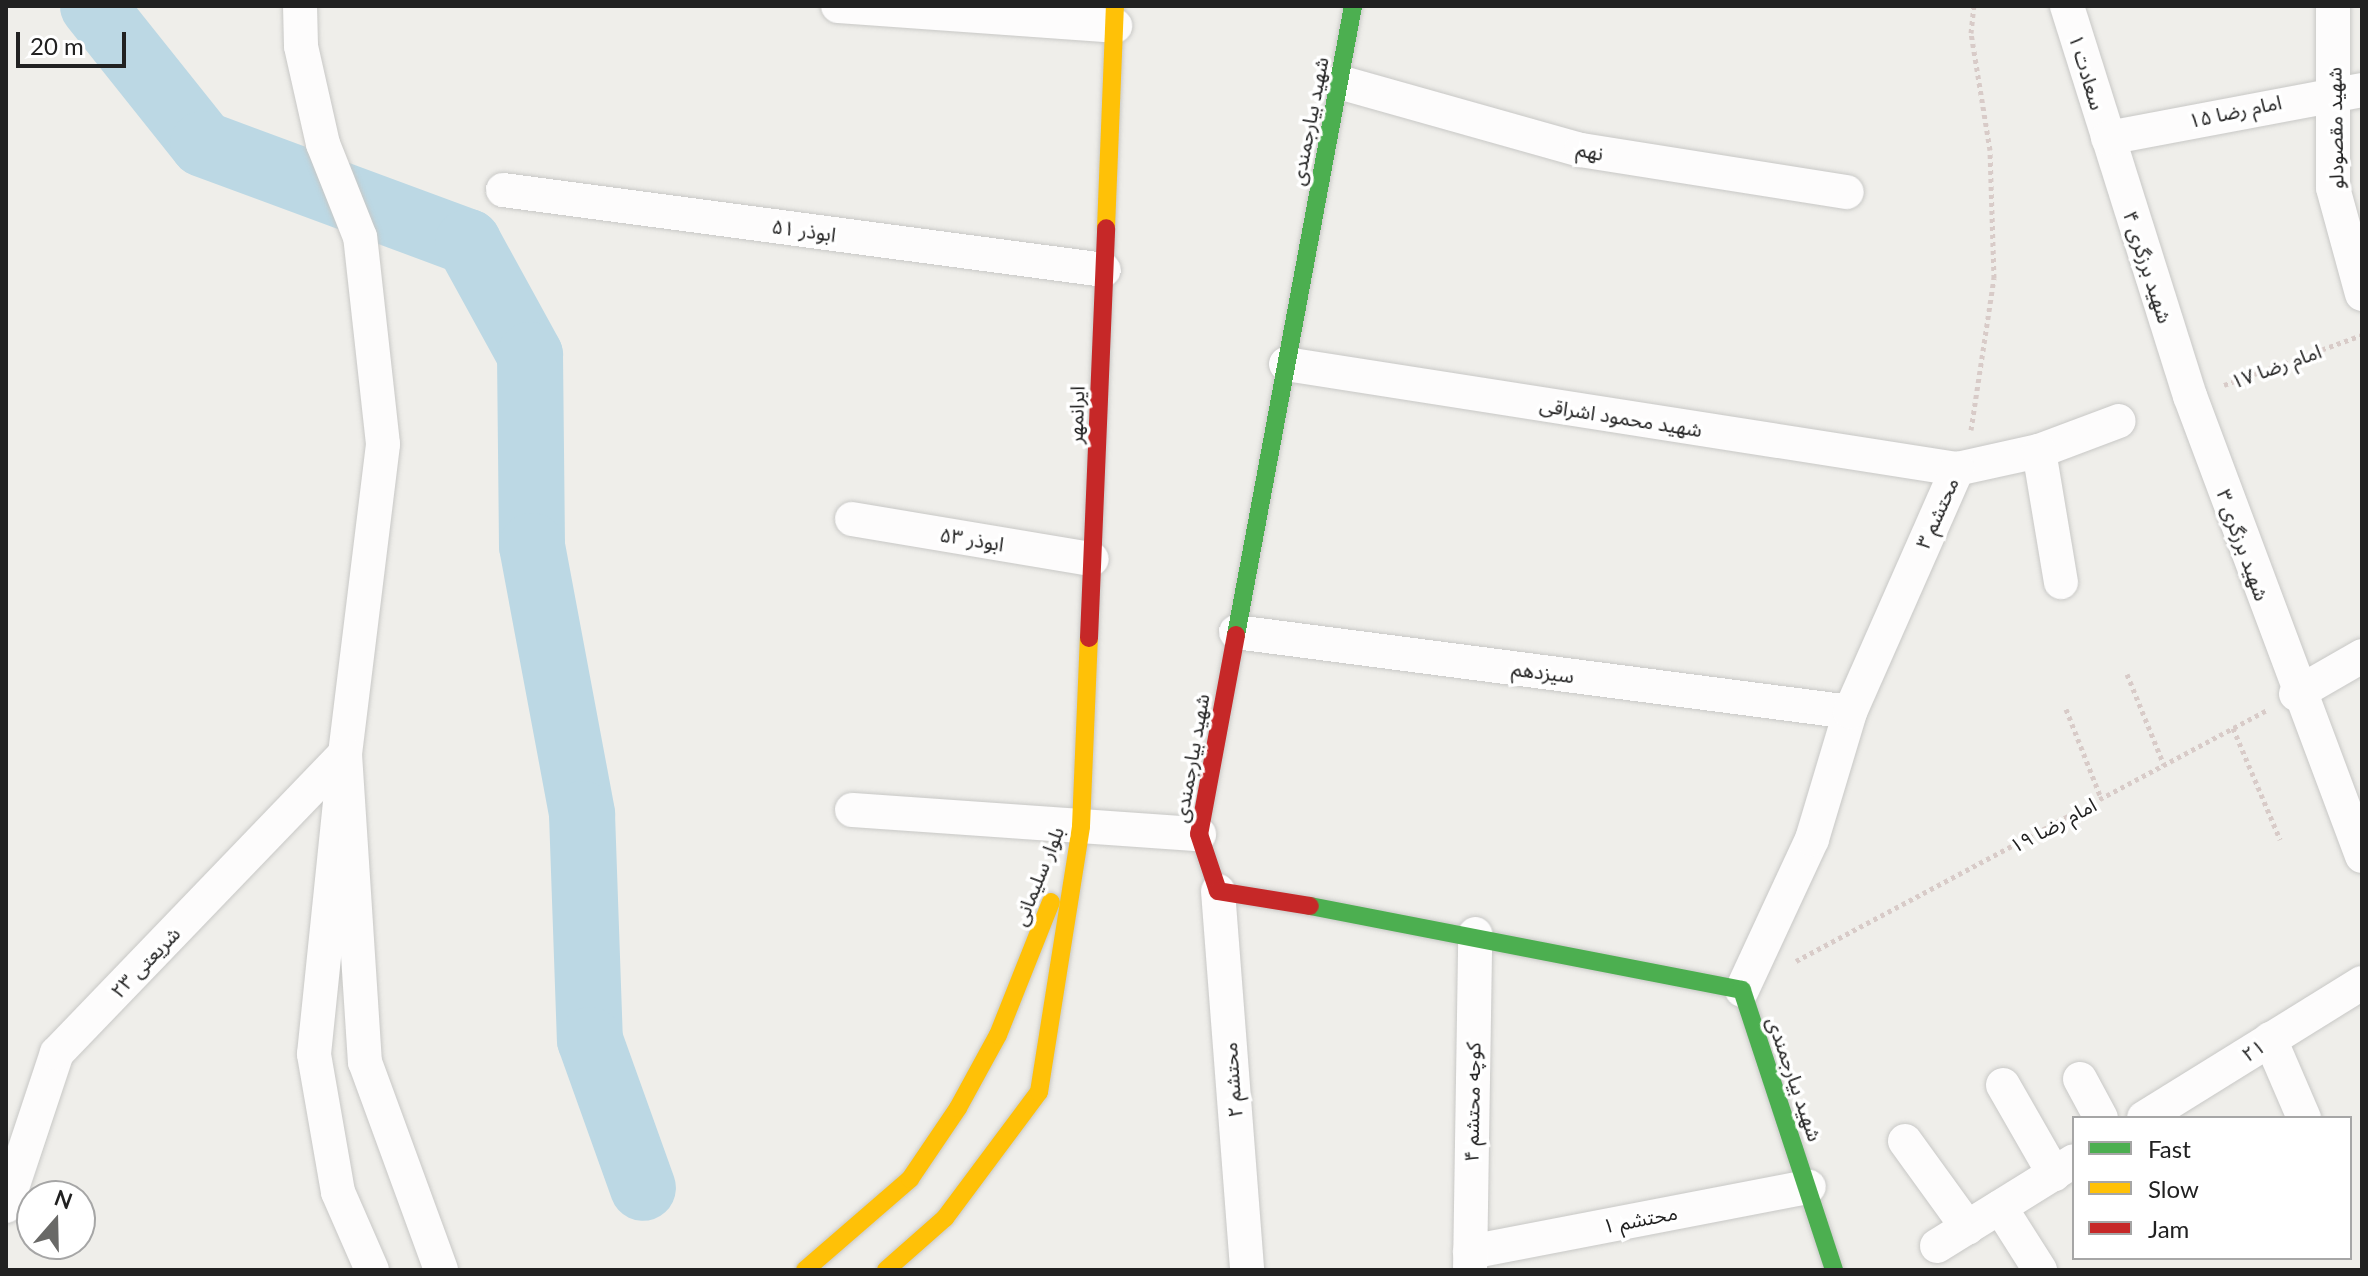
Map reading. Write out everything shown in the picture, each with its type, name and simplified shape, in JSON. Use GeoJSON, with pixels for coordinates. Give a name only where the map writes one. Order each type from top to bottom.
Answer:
{"type":"FeatureCollection","features":[{"type":"Feature","properties":{"kind":"main road","name":"شهید بیارجمندی"},"geometry":{"type":"LineString","coordinates":[[1218,891],[1199,834],[1353,6]]}},
{"type":"Feature","properties":{"kind":"main road","name":"ایرانمهر"},"geometry":{"type":"LineString","coordinates":[[1081,826],[1115,16]]}},
{"type":"Feature","properties":{"kind":"main road","name":"بلوار سلیمانی"},"geometry":{"type":"LineString","coordinates":[[805,1270],[910,1179],[958,1108],[998,1035],[1081,826]]}},
{"type":"Feature","properties":{"kind":"main road","name":"بلوار سلیمانی"},"geometry":{"type":"LineString","coordinates":[[886,1270],[945,1218],[1039,1092],[1081,826]]}},
{"type":"Feature","properties":{"kind":"main road"},"geometry":{"type":"LineString","coordinates":[[1218,891],[1475,934],[1742,990]]}},
{"type":"Feature","properties":{"kind":"main road","name":"شهید بیارجمندی"},"geometry":{"type":"LineString","coordinates":[[1742,990],[1834,1270]]}},
{"type":"Feature","properties":{"kind":"street"},"geometry":{"type":"LineString","coordinates":[[300,6],[301,46],[323,144],[360,237],[383,444],[345,754],[314,1054],[338,1192],[372,1270]]}},
{"type":"Feature","properties":{"kind":"street"},"geometry":{"type":"LineString","coordinates":[[838,6],[1115,16]]}},
{"type":"Feature","properties":{"kind":"street","name":"۱ سعادت"},"geometry":{"type":"LineString","coordinates":[[2067,6],[2108,138]]}},
{"type":"Feature","properties":{"kind":"street","name":"شهید مقصودلو"},"geometry":{"type":"LineString","coordinates":[[2333,6],[2348,90],[2333,188],[2362,294]]}},
{"type":"Feature","properties":{"kind":"street","name":"نهم"},"geometry":{"type":"LineString","coordinates":[[1339,82],[1581,150],[1847,192]]}},
{"type":"Feature","properties":{"kind":"street","name":"امام رضا ۱۵"},"geometry":{"type":"LineString","coordinates":[[2108,138],[2348,90]]}},
{"type":"Feature","properties":{"kind":"street","name":"۴ شهید برزگری"},"geometry":{"type":"LineString","coordinates":[[2108,138],[2190,396]]}},
{"type":"Feature","properties":{"kind":"street","name":"ابوذر ۵۱"},"geometry":{"type":"LineString","coordinates":[[503,190],[1104,270]]}},
{"type":"Feature","properties":{"kind":"street","name":"شهید محمود اشراقی"},"geometry":{"type":"LineString","coordinates":[[1286,364],[1957,469]]}},
{"type":"Feature","properties":{"kind":"street","name":"۳ شهید برزگری"},"geometry":{"type":"LineString","coordinates":[[2190,396],[2296,694],[2362,856]]}},
{"type":"Feature","properties":{"kind":"street"},"geometry":{"type":"LineString","coordinates":[[1957,469],[2039,451],[2119,421]]}},
{"type":"Feature","properties":{"kind":"street"},"geometry":{"type":"LineString","coordinates":[[2039,451],[2061,582]]}},
{"type":"Feature","properties":{"kind":"street","name":"محتشم ۳"},"geometry":{"type":"LineString","coordinates":[[1742,990],[1812,839],[1850,712],[1957,469]]}},
{"type":"Feature","properties":{"kind":"street","name":"۵۳ ابوذر"},"geometry":{"type":"LineString","coordinates":[[852,519],[1092,559]]}},
{"type":"Feature","properties":{"kind":"street","name":"سیزدهم"},"geometry":{"type":"LineString","coordinates":[[1236,632],[1850,712]]}},
{"type":"Feature","properties":{"kind":"street"},"geometry":{"type":"LineString","coordinates":[[2296,694],[2362,656]]}},
{"type":"Feature","properties":{"kind":"street"},"geometry":{"type":"LineString","coordinates":[[345,754],[365,1062],[441,1270]]}},
{"type":"Feature","properties":{"kind":"street","name":"شریعتی ۲۳"},"geometry":{"type":"LineString","coordinates":[[6,1206],[57,1053],[345,754]]}},
{"type":"Feature","properties":{"kind":"street"},"geometry":{"type":"LineString","coordinates":[[852,810],[1199,834]]}},
{"type":"Feature","properties":{"kind":"street","name":"۲ محتشم"},"geometry":{"type":"LineString","coordinates":[[1218,891],[1247,1270]]}},
{"type":"Feature","properties":{"kind":"street","name":"کوچه محتشم ۴"},"geometry":{"type":"LineString","coordinates":[[1470,1261],[1475,934]]}},
{"type":"Feature","properties":{"kind":"street","name":"۲۱"},"geometry":{"type":"LineString","coordinates":[[2162,1113],[2270,1039],[2362,983]]}},
{"type":"Feature","properties":{"kind":"street"},"geometry":{"type":"LineString","coordinates":[[2270,1039],[2303,1116]]}},
{"type":"Feature","properties":{"kind":"street"},"geometry":{"type":"LineString","coordinates":[[2080,1079],[2100,1116]]}},
{"type":"Feature","properties":{"kind":"street"},"geometry":{"type":"LineString","coordinates":[[1937,1246],[2064,1168],[2003,1085]]}},
{"type":"Feature","properties":{"kind":"street"},"geometry":{"type":"LineString","coordinates":[[1905,1141],[1968,1228]]}},
{"type":"Feature","properties":{"kind":"street","name":"محتشم ۱"},"geometry":{"type":"LineString","coordinates":[[1470,1261],[1809,1187]]}},
{"type":"Feature","properties":{"kind":"street"},"geometry":{"type":"LineString","coordinates":[[2000,1207],[2040,1270]]}},
{"type":"Feature","properties":{"kind":"path","name":"محتشم ۳"},"geometry":{"type":"LineString","coordinates":[[1957,469],[1971,429],[1994,278],[1990,150],[1971,33],[1974,6]]}},
{"type":"Feature","properties":{"kind":"path","name":"امام رضا ۱۷"},"geometry":{"type":"LineString","coordinates":[[2190,396],[2362,335]]}},
{"type":"Feature","properties":{"kind":"path"},"geometry":{"type":"LineString","coordinates":[[2127,674],[2164,765]]}},
{"type":"Feature","properties":{"kind":"path","name":"امام رضا ۱۹"},"geometry":{"type":"LineString","coordinates":[[1742,990],[2296,694]]}},
{"type":"Feature","properties":{"kind":"path"},"geometry":{"type":"LineString","coordinates":[[2066,709],[2101,798]]}},
{"type":"Feature","properties":{"kind":"path"},"geometry":{"type":"LineString","coordinates":[[2233,728],[2280,839]]}},
{"type":"Feature","properties":{"kind":"waterway"},"geometry":{"type":"LineString","coordinates":[[93,6],[203,144],[468,242],[530,355],[532,546],[582,814],[590,1040],[643,1188]]}},
{"type":"Feature","properties":{"kind":"traffic: fast"},"geometry":{"type":"LineString","coordinates":[[1236,635],[1353,6]]}},
{"type":"Feature","properties":{"kind":"traffic: fast"},"geometry":{"type":"LineString","coordinates":[[1310,906],[1742,990],[1834,1270]]}},
{"type":"Feature","properties":{"kind":"traffic: slow"},"geometry":{"type":"LineString","coordinates":[[1106,228],[1115,6]]}},
{"type":"Feature","properties":{"kind":"traffic: slow"},"geometry":{"type":"LineString","coordinates":[[886,1270],[945,1218],[1039,1092],[1081,826],[1089,638]]}},
{"type":"Feature","properties":{"kind":"traffic: slow"},"geometry":{"type":"LineString","coordinates":[[805,1270],[910,1179],[958,1108],[998,1035],[1051,902]]}},
{"type":"Feature","properties":{"kind":"traffic: jam"},"geometry":{"type":"LineString","coordinates":[[1089,638],[1106,228]]}},
{"type":"Feature","properties":{"kind":"traffic: jam"},"geometry":{"type":"LineString","coordinates":[[1236,635],[1199,834],[1218,891],[1310,906]]}}]}
